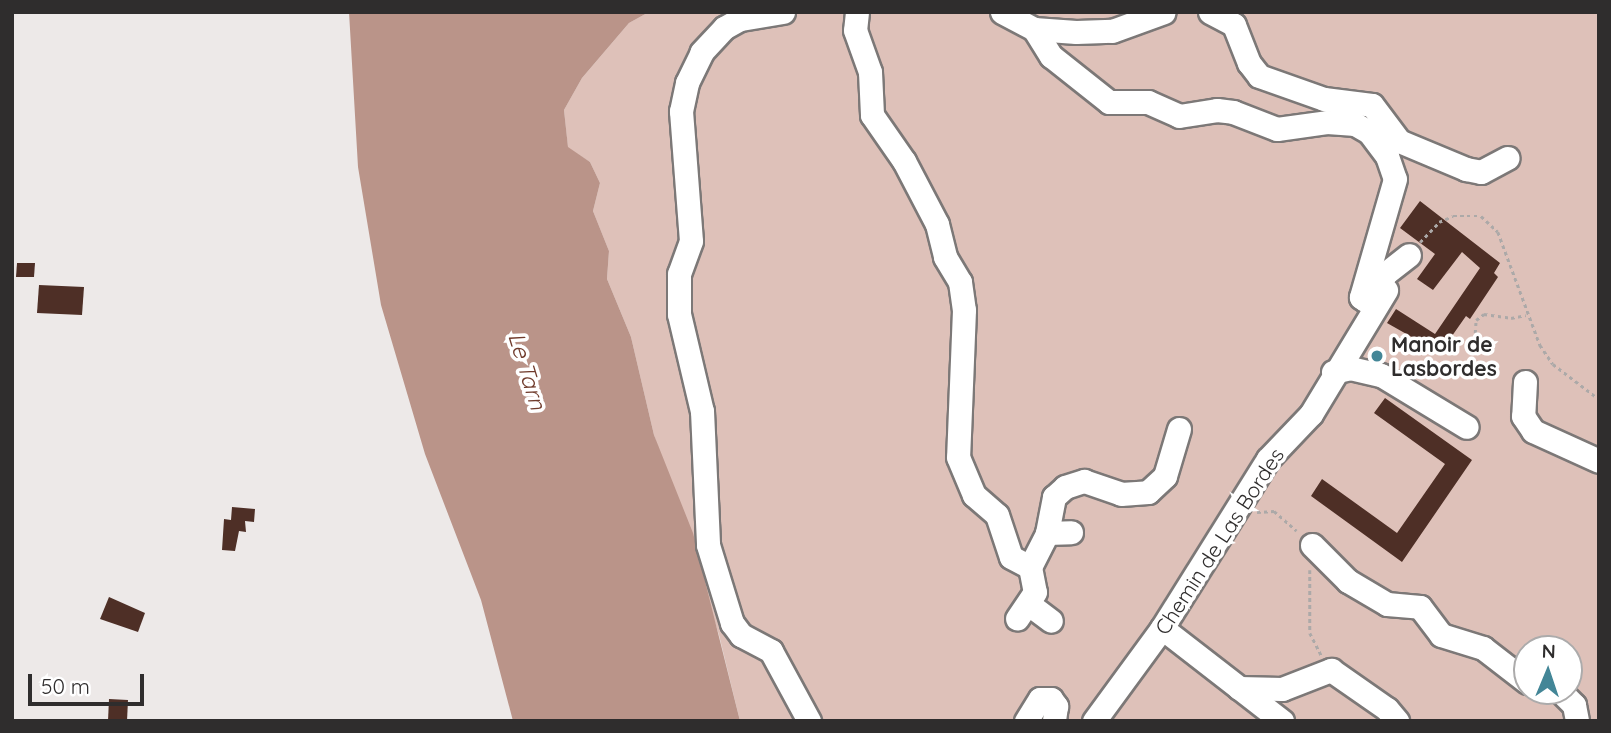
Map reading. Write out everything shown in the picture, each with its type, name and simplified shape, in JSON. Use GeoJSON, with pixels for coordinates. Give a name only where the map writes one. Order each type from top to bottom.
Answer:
{"type":"FeatureCollection","features":[{"type":"Feature","properties":{"kind":"street"},"geometry":{"type":"LineString","coordinates":[[783,12],[740,19],[724,28],[702,52],[687,83],[681,111],[691,241],[679,274],[679,314],[702,411],[708,545],[732,623],[741,635],[771,651],[808,721]]}},
{"type":"Feature","properties":{"kind":"street"},"geometry":{"type":"LineString","coordinates":[[857,12],[855,30],[870,72],[872,115],[896,147],[937,224],[944,257],[963,293],[958,457],[961,473],[974,495],[997,515],[1011,557],[1030,567]]}},
{"type":"Feature","properties":{"kind":"street"},"geometry":{"type":"LineString","coordinates":[[1002,12],[1034,29],[1112,31],[1164,12]]}},
{"type":"Feature","properties":{"kind":"street"},"geometry":{"type":"LineString","coordinates":[[1210,12],[1234,25],[1249,63],[1259,76],[1324,99],[1372,105],[1399,141],[1466,169],[1480,173],[1507,158]]}},
{"type":"Feature","properties":{"kind":"street"},"geometry":{"type":"LineString","coordinates":[[1034,29],[1051,56],[1109,102],[1147,102],[1179,116],[1225,111],[1277,129],[1327,122],[1354,124],[1368,132],[1387,156],[1395,179],[1362,297],[1365,300],[1386,273],[1409,255]]}},
{"type":"Feature","properties":{"kind":"street","name":"Chemin de Las Bordes"},"geometry":{"type":"LineString","coordinates":[[1094,721],[1162,628],[1268,459],[1311,414],[1333,372],[1409,255]]}},
{"type":"Feature","properties":{"kind":"street"},"geometry":{"type":"LineString","coordinates":[[1333,372],[1350,368],[1381,375],[1467,426]]}},
{"type":"Feature","properties":{"kind":"street"},"geometry":{"type":"LineString","coordinates":[[1525,382],[1523,416],[1533,431],[1599,461]]}},
{"type":"Feature","properties":{"kind":"street"},"geometry":{"type":"LineString","coordinates":[[1051,621],[1024,612],[1035,592],[1030,567],[1047,533],[1054,497],[1074,483],[1091,482],[1121,494],[1137,495],[1156,487],[1171,463],[1179,429]]}},
{"type":"Feature","properties":{"kind":"street"},"geometry":{"type":"LineString","coordinates":[[1047,533],[1071,532]]}},
{"type":"Feature","properties":{"kind":"street"},"geometry":{"type":"LineString","coordinates":[[1312,545],[1348,582],[1387,604],[1420,607],[1441,635],[1483,648],[1513,670]]}},
{"type":"Feature","properties":{"kind":"street"},"geometry":{"type":"LineString","coordinates":[[1162,628],[1282,721]]}},
{"type":"Feature","properties":{"kind":"street"},"geometry":{"type":"LineString","coordinates":[[1239,688],[1282,689],[1331,670],[1387,709],[1396,721]]}},
{"type":"Feature","properties":{"kind":"street"},"geometry":{"type":"LineString","coordinates":[[1026,721],[1041,699],[1051,699],[1056,706],[1054,721]]}},
{"type":"Feature","properties":{"kind":"path"},"geometry":{"type":"LineString","coordinates":[[1409,255],[1439,222],[1470,212],[1481,216],[1498,232],[1526,314],[1553,364],[1599,399]]}},
{"type":"Feature","properties":{"kind":"path"},"geometry":{"type":"LineString","coordinates":[[1474,347],[1476,320],[1484,314],[1511,318],[1526,314]]}},
{"type":"Feature","properties":{"kind":"path"},"geometry":{"type":"LineString","coordinates":[[1250,520],[1255,513],[1274,511],[1312,545],[1310,633],[1331,670]]}},
{"type":"Feature","properties":{"kind":"shaded area"},"geometry":{"type":"Polygon","coordinates":[[[649,12],[1599,12],[1599,721],[740,721],[719,635],[654,435],[631,337],[607,279],[609,251],[593,211],[600,183],[590,162],[568,148],[564,110],[582,78],[629,23],[649,12]]]}},
{"type":"Feature","properties":{"kind":"water","name":"Le Tarn"},"geometry":{"type":"Polygon","coordinates":[[[349,12],[649,12],[629,23],[582,78],[564,110],[568,147],[590,162],[600,183],[593,211],[609,251],[607,279],[631,337],[654,435],[693,533],[740,721],[513,721],[481,600],[425,454],[381,305],[358,167],[349,12]]]}},
{"type":"Feature","properties":{"kind":"building"},"geometry":{"type":"Polygon","coordinates":[[[1420,201],[1500,263],[1494,273],[1498,277],[1470,319],[1466,316],[1440,353],[1387,323],[1396,309],[1435,334],[1480,268],[1462,252],[1433,290],[1417,279],[1435,254],[1400,228],[1420,201]]]}},
{"type":"Feature","properties":{"kind":"building"},"geometry":{"type":"Polygon","coordinates":[[[17,263],[35,263],[34,277],[16,277],[17,263]]]}},
{"type":"Feature","properties":{"kind":"building"},"geometry":{"type":"Polygon","coordinates":[[[39,285],[84,287],[82,315],[37,313],[39,285]]]}},
{"type":"Feature","properties":{"kind":"building"},"geometry":{"type":"Polygon","coordinates":[[[1385,398],[1472,460],[1402,562],[1311,496],[1322,479],[1397,533],[1445,464],[1374,413],[1385,398]]]}},
{"type":"Feature","properties":{"kind":"building"},"geometry":{"type":"Polygon","coordinates":[[[232,507],[255,509],[254,522],[245,521],[246,532],[239,531],[235,551],[222,550],[224,519],[231,520],[232,507]]]}},
{"type":"Feature","properties":{"kind":"building"},"geometry":{"type":"Polygon","coordinates":[[[109,597],[145,613],[138,632],[100,619],[109,597]]]}},
{"type":"Feature","properties":{"kind":"building"},"geometry":{"type":"Polygon","coordinates":[[[109,699],[128,700],[127,721],[108,721],[109,699]]]}},
{"type":"Feature","properties":{"kind":"place","name":"Manoir de Lasbordes"},"geometry":{"type":"Point","coordinates":[1377,356]}}]}
